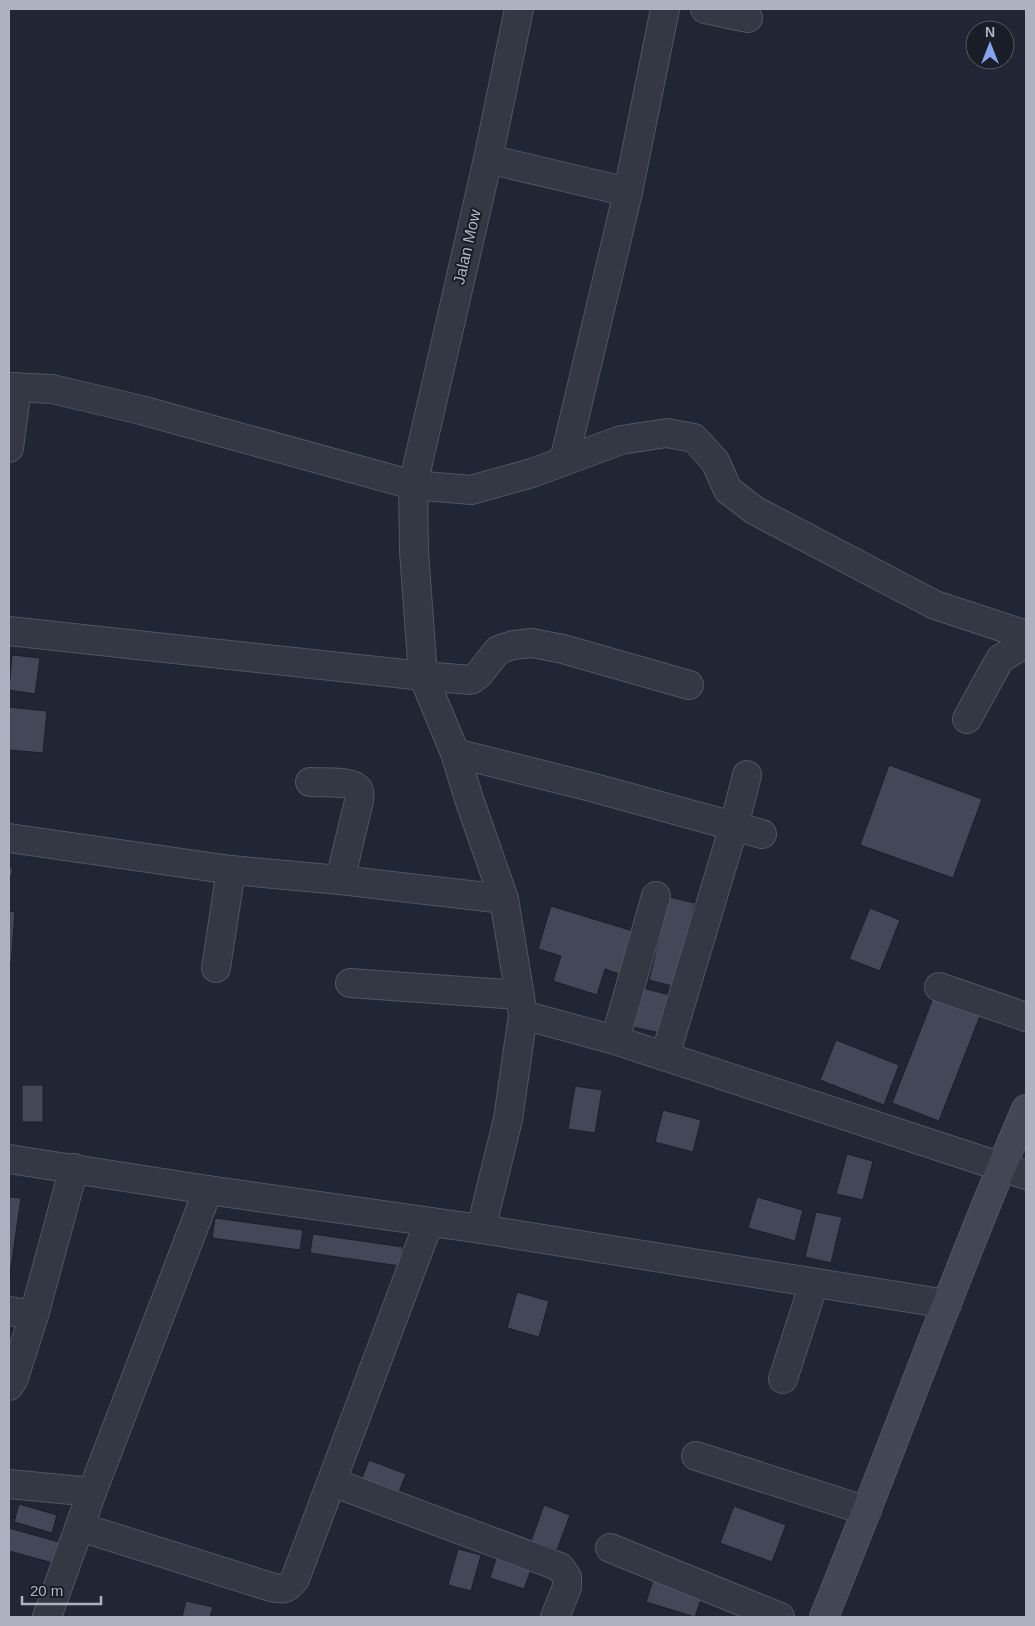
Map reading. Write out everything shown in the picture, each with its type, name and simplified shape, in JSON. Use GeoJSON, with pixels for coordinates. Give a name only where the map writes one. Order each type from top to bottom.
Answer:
{"type":"FeatureCollection","features":[{"type":"Feature","properties":{"kind":"main road"},"geometry":{"type":"LineString","coordinates":[[824,1617],[947,1304],[1014,1171],[1026,1108]]}},
{"type":"Feature","properties":{"kind":"street","name":"Jalan Mow"},"geometry":{"type":"LineString","coordinates":[[481,1229],[508,1119],[521,1005],[504,899],[455,753],[423,676],[414,551],[413,485],[488,159],[519,9]]}},
{"type":"Feature","properties":{"kind":"street"},"geometry":{"type":"LineString","coordinates":[[564,461],[628,192],[665,9]]}},
{"type":"Feature","properties":{"kind":"street"},"geometry":{"type":"LineString","coordinates":[[706,9],[748,18]]}},
{"type":"Feature","properties":{"kind":"street"},"geometry":{"type":"LineString","coordinates":[[488,159],[628,192]]}},
{"type":"Feature","properties":{"kind":"street"},"geometry":{"type":"LineString","coordinates":[[9,448],[13,387],[52,389],[141,410],[413,485],[471,490],[532,473],[621,440],[667,433],[694,438],[715,461],[728,490],[754,510],[935,605],[1026,635]]}},
{"type":"Feature","properties":{"kind":"street"},"geometry":{"type":"LineString","coordinates":[[9,631],[471,680],[479,674],[498,650],[513,645],[532,643],[563,649],[688,685]]}},
{"type":"Feature","properties":{"kind":"street"},"geometry":{"type":"LineString","coordinates":[[967,719],[1000,659],[1026,643]]}},
{"type":"Feature","properties":{"kind":"street"},"geometry":{"type":"LineString","coordinates":[[455,753],[591,787],[762,834]]}},
{"type":"Feature","properties":{"kind":"street"},"geometry":{"type":"LineString","coordinates":[[665,1056],[734,826],[747,775]]}},
{"type":"Feature","properties":{"kind":"street"},"geometry":{"type":"LineString","coordinates":[[310,782],[351,784],[360,793],[340,880]]}},
{"type":"Feature","properties":{"kind":"street"},"geometry":{"type":"LineString","coordinates":[[9,838],[231,870],[340,880],[504,899]]}},
{"type":"Feature","properties":{"kind":"street"},"geometry":{"type":"LineString","coordinates":[[216,968],[231,870]]}},
{"type":"Feature","properties":{"kind":"street"},"geometry":{"type":"LineString","coordinates":[[615,1040],[656,896]]}},
{"type":"Feature","properties":{"kind":"street"},"geometry":{"type":"LineString","coordinates":[[350,983],[521,1005],[615,1040],[1014,1171]]}},
{"type":"Feature","properties":{"kind":"street"},"geometry":{"type":"LineString","coordinates":[[938,987],[1026,1017]]}},
{"type":"Feature","properties":{"kind":"street"},"geometry":{"type":"LineString","coordinates":[[9,1159],[481,1229],[947,1304]]}},
{"type":"Feature","properties":{"kind":"street"},"geometry":{"type":"LineString","coordinates":[[9,1386],[14,1378],[21,1313],[74,1168]]}},
{"type":"Feature","properties":{"kind":"street"},"geometry":{"type":"LineString","coordinates":[[47,1617],[92,1492],[208,1190]]}},
{"type":"Feature","properties":{"kind":"street"},"geometry":{"type":"LineString","coordinates":[[80,1527],[281,1590],[289,1587],[295,1579],[429,1222]]}},
{"type":"Feature","properties":{"kind":"street"},"geometry":{"type":"LineString","coordinates":[[783,1379],[814,1283]]}},
{"type":"Feature","properties":{"kind":"street"},"geometry":{"type":"LineString","coordinates":[[696,1456],[867,1511]]}},
{"type":"Feature","properties":{"kind":"street"},"geometry":{"type":"LineString","coordinates":[[332,1482],[560,1567],[567,1577],[567,1587],[555,1617]]}},
{"type":"Feature","properties":{"kind":"street"},"geometry":{"type":"LineString","coordinates":[[9,1484],[92,1492]]}},
{"type":"Feature","properties":{"kind":"street"},"geometry":{"type":"LineString","coordinates":[[610,1548],[780,1617]]}},
{"type":"Feature","properties":{"kind":"building"},"geometry":{"type":"Polygon","coordinates":[[[12,655],[40,658],[35,694],[9,690],[12,655]]]}},
{"type":"Feature","properties":{"kind":"building"},"geometry":{"type":"Polygon","coordinates":[[[9,707],[47,711],[43,753],[9,750],[9,707]]]}},
{"type":"Feature","properties":{"kind":"building"},"geometry":{"type":"Polygon","coordinates":[[[889,765],[982,799],[953,878],[860,845],[889,765]]]}},
{"type":"Feature","properties":{"kind":"building"},"geometry":{"type":"Polygon","coordinates":[[[9,867],[13,869],[9,883],[9,867]]]}},
{"type":"Feature","properties":{"kind":"building"},"geometry":{"type":"Polygon","coordinates":[[[669,897],[695,903],[676,987],[649,980],[669,897]]]}},
{"type":"Feature","properties":{"kind":"building"},"geometry":{"type":"Polygon","coordinates":[[[551,906],[636,932],[622,975],[605,969],[597,995],[553,981],[561,956],[538,949],[551,906]]]}},
{"type":"Feature","properties":{"kind":"building"},"geometry":{"type":"Polygon","coordinates":[[[870,908],[900,920],[880,971],[849,959],[870,908]]]}},
{"type":"Feature","properties":{"kind":"building"},"geometry":{"type":"Polygon","coordinates":[[[9,911],[15,912],[11,964],[9,964],[9,911]]]}},
{"type":"Feature","properties":{"kind":"building"},"geometry":{"type":"Polygon","coordinates":[[[639,987],[670,995],[660,1033],[629,1026],[639,987]]]}},
{"type":"Feature","properties":{"kind":"building"},"geometry":{"type":"Polygon","coordinates":[[[933,998],[980,1016],[939,1121],[892,1103],[933,998]]]}},
{"type":"Feature","properties":{"kind":"building"},"geometry":{"type":"Polygon","coordinates":[[[836,1040],[899,1065],[884,1105],[820,1080],[836,1040]]]}},
{"type":"Feature","properties":{"kind":"building"},"geometry":{"type":"Polygon","coordinates":[[[22,1085],[43,1085],[43,1122],[22,1122],[22,1085]]]}},
{"type":"Feature","properties":{"kind":"building"},"geometry":{"type":"Polygon","coordinates":[[[575,1086],[602,1090],[595,1133],[568,1129],[575,1086]]]}},
{"type":"Feature","properties":{"kind":"building"},"geometry":{"type":"Polygon","coordinates":[[[663,1110],[701,1120],[693,1152],[655,1142],[663,1110]]]}},
{"type":"Feature","properties":{"kind":"building"},"geometry":{"type":"Polygon","coordinates":[[[847,1154],[873,1161],[863,1200],[836,1194],[847,1154]]]}},
{"type":"Feature","properties":{"kind":"building"},"geometry":{"type":"Polygon","coordinates":[[[9,1197],[21,1198],[9,1281],[9,1197]]]}},
{"type":"Feature","properties":{"kind":"building"},"geometry":{"type":"Polygon","coordinates":[[[757,1197],[803,1210],[795,1241],[748,1228],[757,1197]]]}},
{"type":"Feature","properties":{"kind":"building"},"geometry":{"type":"Polygon","coordinates":[[[816,1212],[842,1217],[831,1263],[805,1257],[816,1212]]]}},
{"type":"Feature","properties":{"kind":"building"},"geometry":{"type":"Polygon","coordinates":[[[215,1218],[303,1230],[300,1250],[212,1238],[215,1218]]]}},
{"type":"Feature","properties":{"kind":"building"},"geometry":{"type":"Polygon","coordinates":[[[313,1234],[403,1247],[400,1266],[310,1253],[313,1234]]]}},
{"type":"Feature","properties":{"kind":"building"},"geometry":{"type":"Polygon","coordinates":[[[517,1292],[549,1301],[539,1337],[507,1328],[517,1292]]]}},
{"type":"Feature","properties":{"kind":"building"},"geometry":{"type":"Polygon","coordinates":[[[369,1460],[406,1474],[395,1502],[358,1488],[369,1460]]]}},
{"type":"Feature","properties":{"kind":"building"},"geometry":{"type":"Polygon","coordinates":[[[19,1504],[57,1515],[52,1533],[14,1522],[19,1504]]]}},
{"type":"Feature","properties":{"kind":"building"},"geometry":{"type":"Polygon","coordinates":[[[544,1505],[570,1515],[557,1550],[531,1541],[544,1505]]]}},
{"type":"Feature","properties":{"kind":"building"},"geometry":{"type":"Polygon","coordinates":[[[734,1506],[786,1525],[772,1562],[720,1543],[734,1506]]]}},
{"type":"Feature","properties":{"kind":"building"},"geometry":{"type":"Polygon","coordinates":[[[9,1528],[59,1542],[53,1563],[9,1551],[9,1528]]]}},
{"type":"Feature","properties":{"kind":"building"},"geometry":{"type":"Polygon","coordinates":[[[458,1549],[481,1555],[471,1591],[448,1585],[458,1549]]]}},
{"type":"Feature","properties":{"kind":"building"},"geometry":{"type":"Polygon","coordinates":[[[498,1552],[533,1564],[524,1589],[490,1578],[498,1552]]]}},
{"type":"Feature","properties":{"kind":"building"},"geometry":{"type":"Polygon","coordinates":[[[655,1574],[704,1590],[695,1617],[646,1602],[655,1574]]]}},
{"type":"Feature","properties":{"kind":"building"},"geometry":{"type":"Polygon","coordinates":[[[186,1601],[213,1607],[210,1617],[182,1617],[186,1601]]]}}]}
